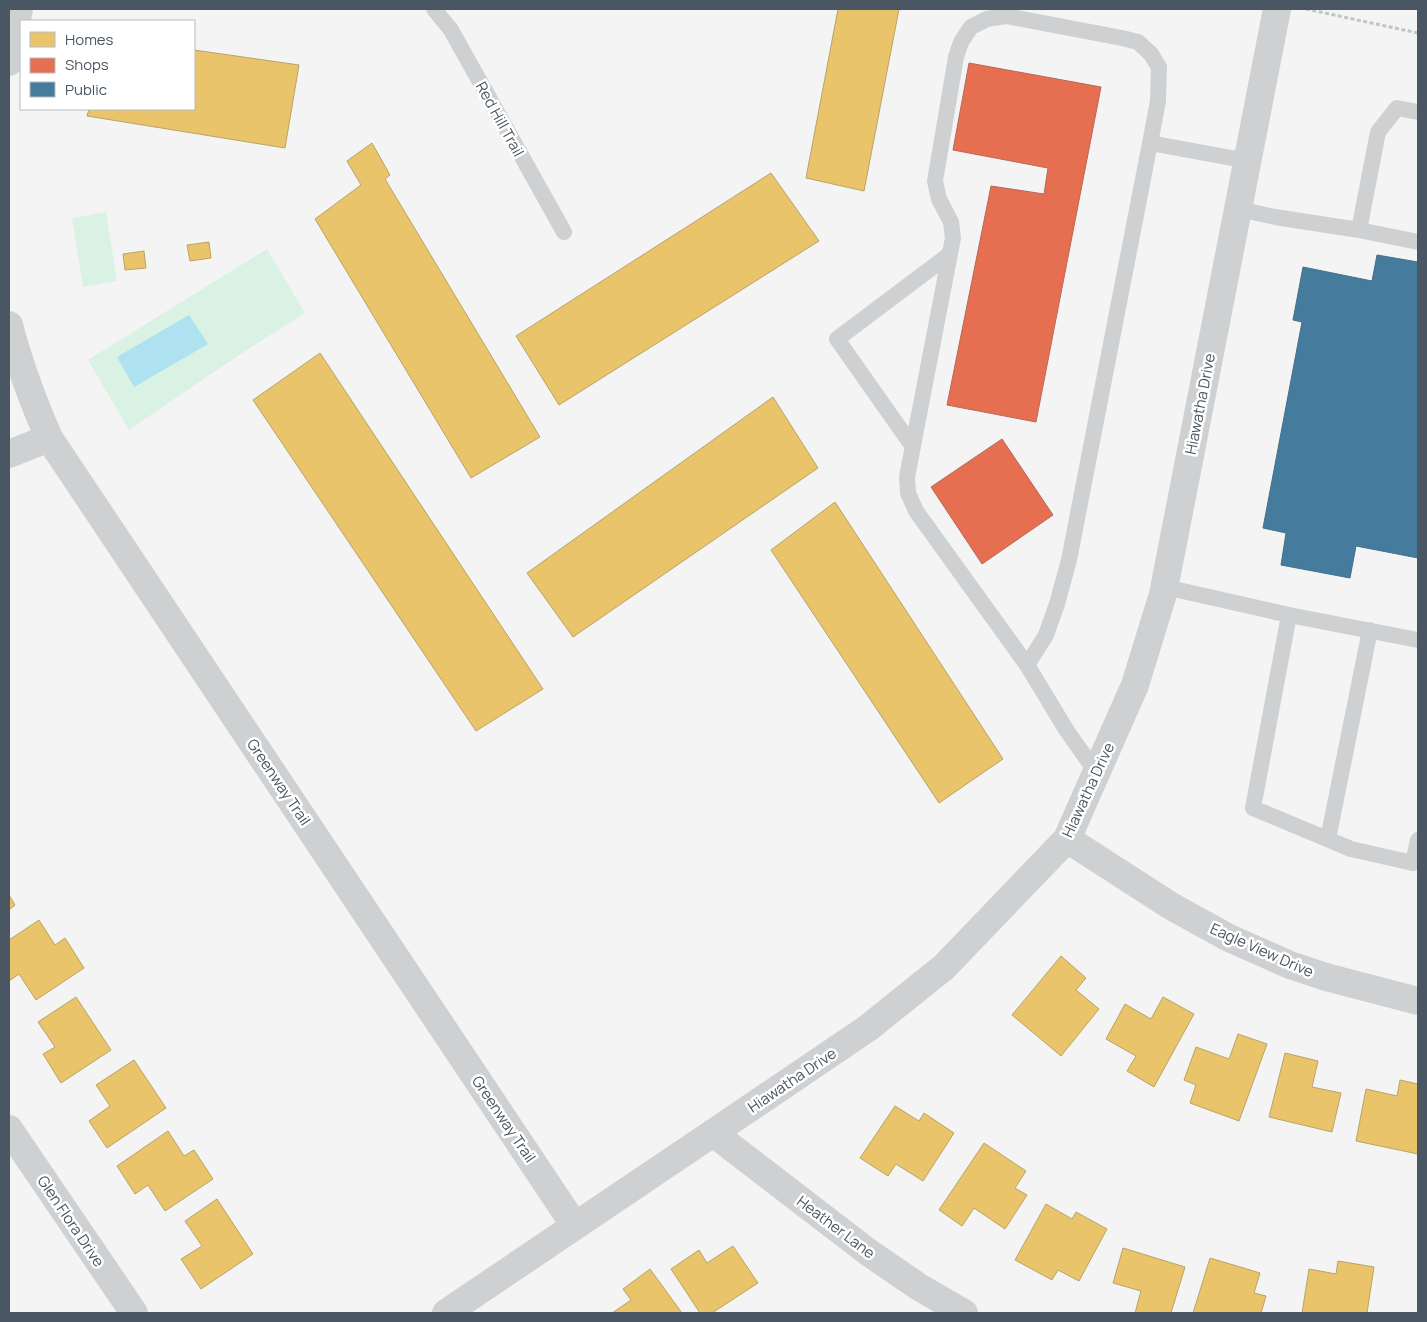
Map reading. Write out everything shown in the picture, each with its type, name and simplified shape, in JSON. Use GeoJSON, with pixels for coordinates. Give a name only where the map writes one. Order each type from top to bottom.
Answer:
{"type":"FeatureCollection","features":[{"type":"Feature","properties":{"kind":"street"},"geometry":{"type":"LineString","coordinates":[[9,62],[19,9]]}},
{"type":"Feature","properties":{"kind":"street","name":"Hiawatha Drive"},"geometry":{"type":"LineString","coordinates":[[446,1313],[868,1028],[944,967],[1067,839],[1135,685],[1165,587],[1277,9]]}},
{"type":"Feature","properties":{"kind":"street","name":"Greenway Trail"},"geometry":{"type":"LineString","coordinates":[[9,325],[30,394],[49,438],[575,1226]]}},
{"type":"Feature","properties":{"kind":"street"},"geometry":{"type":"LineString","coordinates":[[9,454],[49,438]]}},
{"type":"Feature","properties":{"kind":"street","name":"Eagle View Drive"},"geometry":{"type":"LineString","coordinates":[[1067,839],[1171,906],[1229,938],[1290,965],[1404,999],[1418,1001]]}},
{"type":"Feature","properties":{"kind":"street","name":"Glen Flora Drive"},"geometry":{"type":"LineString","coordinates":[[9,1129],[134,1313]]}},
{"type":"Feature","properties":{"kind":"street","name":"Heather Lane"},"geometry":{"type":"LineString","coordinates":[[714,1133],[868,1252],[919,1287],[964,1313]]}},
{"type":"Feature","properties":{"kind":"lane","name":"Red Hill Trail"},"geometry":{"type":"LineString","coordinates":[[434,9],[451,30],[564,232]]}},
{"type":"Feature","properties":{"kind":"lane"},"geometry":{"type":"LineString","coordinates":[[1027,665],[1046,634],[1057,604],[1069,560],[1158,101],[1159,67],[1151,54],[1138,42],[1006,16],[987,19],[971,27],[961,42],[956,56],[935,181],[939,199],[951,222],[953,238],[907,477],[908,493],[916,511],[1027,665],[1067,732],[1096,772]]}},
{"type":"Feature","properties":{"kind":"lane"},"geometry":{"type":"LineString","coordinates":[[1359,230],[1378,132],[1397,108],[1418,112]]}},
{"type":"Feature","properties":{"kind":"lane"},"geometry":{"type":"LineString","coordinates":[[1150,143],[1248,161]]}},
{"type":"Feature","properties":{"kind":"lane"},"geometry":{"type":"LineString","coordinates":[[1238,209],[1418,242]]}},
{"type":"Feature","properties":{"kind":"lane"},"geometry":{"type":"LineString","coordinates":[[913,447],[837,339],[950,254]]}},
{"type":"Feature","properties":{"kind":"lane"},"geometry":{"type":"LineString","coordinates":[[1165,587],[1289,615],[1418,640]]}},
{"type":"Feature","properties":{"kind":"lane"},"geometry":{"type":"LineString","coordinates":[[1289,615],[1253,808],[1351,849],[1413,863],[1418,840]]}},
{"type":"Feature","properties":{"kind":"lane"},"geometry":{"type":"LineString","coordinates":[[1328,839],[1370,630]]}},
{"type":"Feature","properties":{"kind":"path"},"geometry":{"type":"LineString","coordinates":[[1306,9],[1418,33]]}},
{"type":"Feature","properties":{"kind":"green space"},"geometry":{"type":"Polygon","coordinates":[[[106,212],[117,281],[83,287],[72,218],[106,212]]]}},
{"type":"Feature","properties":{"kind":"green space"},"geometry":{"type":"Polygon","coordinates":[[[267,249],[305,313],[239,355],[129,430],[88,360],[267,249]]]}},
{"type":"Feature","properties":{"kind":"water"},"geometry":{"type":"Polygon","coordinates":[[[189,315],[208,344],[134,387],[117,357],[189,315]]]}},
{"type":"Feature","properties":{"kind":"building: Homes"},"geometry":{"type":"Polygon","coordinates":[[[838,9],[899,9],[864,191],[806,178],[838,9]]]}},
{"type":"Feature","properties":{"kind":"building: Homes"},"geometry":{"type":"Polygon","coordinates":[[[195,50],[299,65],[285,148],[87,116],[89,110],[195,110],[195,50]]]}},
{"type":"Feature","properties":{"kind":"building: Homes"},"geometry":{"type":"Polygon","coordinates":[[[372,143],[390,175],[385,179],[540,437],[471,478],[315,219],[361,185],[347,161],[372,143]]]}},
{"type":"Feature","properties":{"kind":"building: Homes"},"geometry":{"type":"Polygon","coordinates":[[[771,173],[819,241],[559,405],[516,336],[771,173]]]}},
{"type":"Feature","properties":{"kind":"building: Homes"},"geometry":{"type":"Polygon","coordinates":[[[209,242],[211,258],[190,261],[187,245],[209,242]]]}},
{"type":"Feature","properties":{"kind":"building: Homes"},"geometry":{"type":"Polygon","coordinates":[[[144,251],[146,268],[125,270],[123,254],[144,251]]]}},
{"type":"Feature","properties":{"kind":"building: Homes"},"geometry":{"type":"Polygon","coordinates":[[[320,353],[543,689],[476,731],[253,400],[320,353]]]}},
{"type":"Feature","properties":{"kind":"building: Homes"},"geometry":{"type":"Polygon","coordinates":[[[773,397],[818,468],[573,637],[527,573],[773,397]]]}},
{"type":"Feature","properties":{"kind":"building: Homes"},"geometry":{"type":"Polygon","coordinates":[[[835,502],[1003,759],[939,803],[771,550],[835,502]]]}},
{"type":"Feature","properties":{"kind":"building: Homes"},"geometry":{"type":"Polygon","coordinates":[[[9,895],[15,905],[9,910],[9,895]]]}},
{"type":"Feature","properties":{"kind":"building: Homes"},"geometry":{"type":"Polygon","coordinates":[[[39,920],[55,945],[65,938],[84,968],[36,1000],[19,974],[9,981],[9,940],[39,920]]]}},
{"type":"Feature","properties":{"kind":"building: Homes"},"geometry":{"type":"Polygon","coordinates":[[[1061,956],[1086,978],[1076,990],[1099,1009],[1061,1056],[1012,1015],[1061,956]]]}},
{"type":"Feature","properties":{"kind":"building: Homes"},"geometry":{"type":"Polygon","coordinates":[[[76,997],[111,1050],[61,1083],[43,1054],[55,1047],[38,1022],[76,997]]]}},
{"type":"Feature","properties":{"kind":"building: Homes"},"geometry":{"type":"Polygon","coordinates":[[[1163,997],[1194,1014],[1154,1087],[1127,1071],[1136,1056],[1106,1039],[1125,1004],[1151,1019],[1163,997]]]}},
{"type":"Feature","properties":{"kind":"building: Homes"},"geometry":{"type":"Polygon","coordinates":[[[1238,1034],[1267,1044],[1239,1121],[1190,1103],[1196,1085],[1184,1080],[1196,1047],[1229,1059],[1238,1034]]]}},
{"type":"Feature","properties":{"kind":"building: Homes"},"geometry":{"type":"Polygon","coordinates":[[[1285,1053],[1318,1061],[1312,1087],[1341,1093],[1332,1132],[1269,1117],[1285,1053]]]}},
{"type":"Feature","properties":{"kind":"building: Homes"},"geometry":{"type":"Polygon","coordinates":[[[134,1060],[166,1108],[107,1148],[89,1121],[110,1106],[96,1085],[134,1060]]]}},
{"type":"Feature","properties":{"kind":"building: Homes"},"geometry":{"type":"Polygon","coordinates":[[[1400,1080],[1418,1084],[1418,1154],[1356,1141],[1366,1089],[1397,1096],[1400,1080]]]}},
{"type":"Feature","properties":{"kind":"building: Homes"},"geometry":{"type":"Polygon","coordinates":[[[895,1106],[919,1121],[924,1113],[954,1133],[923,1181],[896,1164],[888,1176],[860,1158],[895,1106]]]}},
{"type":"Feature","properties":{"kind":"building: Homes"},"geometry":{"type":"Polygon","coordinates":[[[168,1131],[184,1156],[194,1150],[213,1179],[165,1211],[148,1185],[135,1194],[117,1166],[168,1131]]]}},
{"type":"Feature","properties":{"kind":"building: Homes"},"geometry":{"type":"Polygon","coordinates":[[[984,1143],[1026,1171],[1015,1188],[1027,1195],[1005,1229],[974,1208],[962,1226],[939,1210],[984,1143]]]}},
{"type":"Feature","properties":{"kind":"building: Homes"},"geometry":{"type":"Polygon","coordinates":[[[217,1199],[253,1254],[201,1289],[181,1259],[202,1246],[185,1221],[217,1199]]]}},
{"type":"Feature","properties":{"kind":"building: Homes"},"geometry":{"type":"Polygon","coordinates":[[[1046,1204],[1072,1219],[1076,1212],[1107,1229],[1079,1281],[1058,1270],[1052,1280],[1015,1260],[1046,1204]]]}},
{"type":"Feature","properties":{"kind":"building: Homes"},"geometry":{"type":"Polygon","coordinates":[[[733,1246],[758,1283],[712,1313],[700,1313],[671,1269],[699,1250],[707,1263],[733,1246]]]}},
{"type":"Feature","properties":{"kind":"building: Homes"},"geometry":{"type":"Polygon","coordinates":[[[1123,1248],[1185,1267],[1171,1313],[1135,1313],[1141,1291],[1113,1283],[1123,1248]]]}},
{"type":"Feature","properties":{"kind":"building: Homes"},"geometry":{"type":"Polygon","coordinates":[[[1210,1258],[1260,1273],[1254,1293],[1266,1296],[1261,1313],[1193,1313],[1210,1258]]]}},
{"type":"Feature","properties":{"kind":"building: Homes"},"geometry":{"type":"Polygon","coordinates":[[[1338,1261],[1374,1267],[1367,1313],[1302,1313],[1309,1269],[1336,1274],[1338,1261]]]}},
{"type":"Feature","properties":{"kind":"building: Homes"},"geometry":{"type":"Polygon","coordinates":[[[650,1269],[682,1313],[612,1313],[631,1300],[623,1289],[650,1269]]]}},
{"type":"Feature","properties":{"kind":"building: Shops"},"geometry":{"type":"Polygon","coordinates":[[[969,63],[1101,87],[1036,422],[947,405],[991,186],[1044,194],[1048,168],[953,150],[969,63]]]}},
{"type":"Feature","properties":{"kind":"building: Shops"},"geometry":{"type":"Polygon","coordinates":[[[1002,439],[1053,515],[982,564],[931,487],[1002,439]]]}},
{"type":"Feature","properties":{"kind":"building: Public"},"geometry":{"type":"Polygon","coordinates":[[[1377,255],[1418,262],[1418,558],[1356,546],[1350,578],[1281,565],[1286,533],[1263,528],[1302,322],[1293,320],[1303,267],[1372,281],[1377,255]]]}}]}
